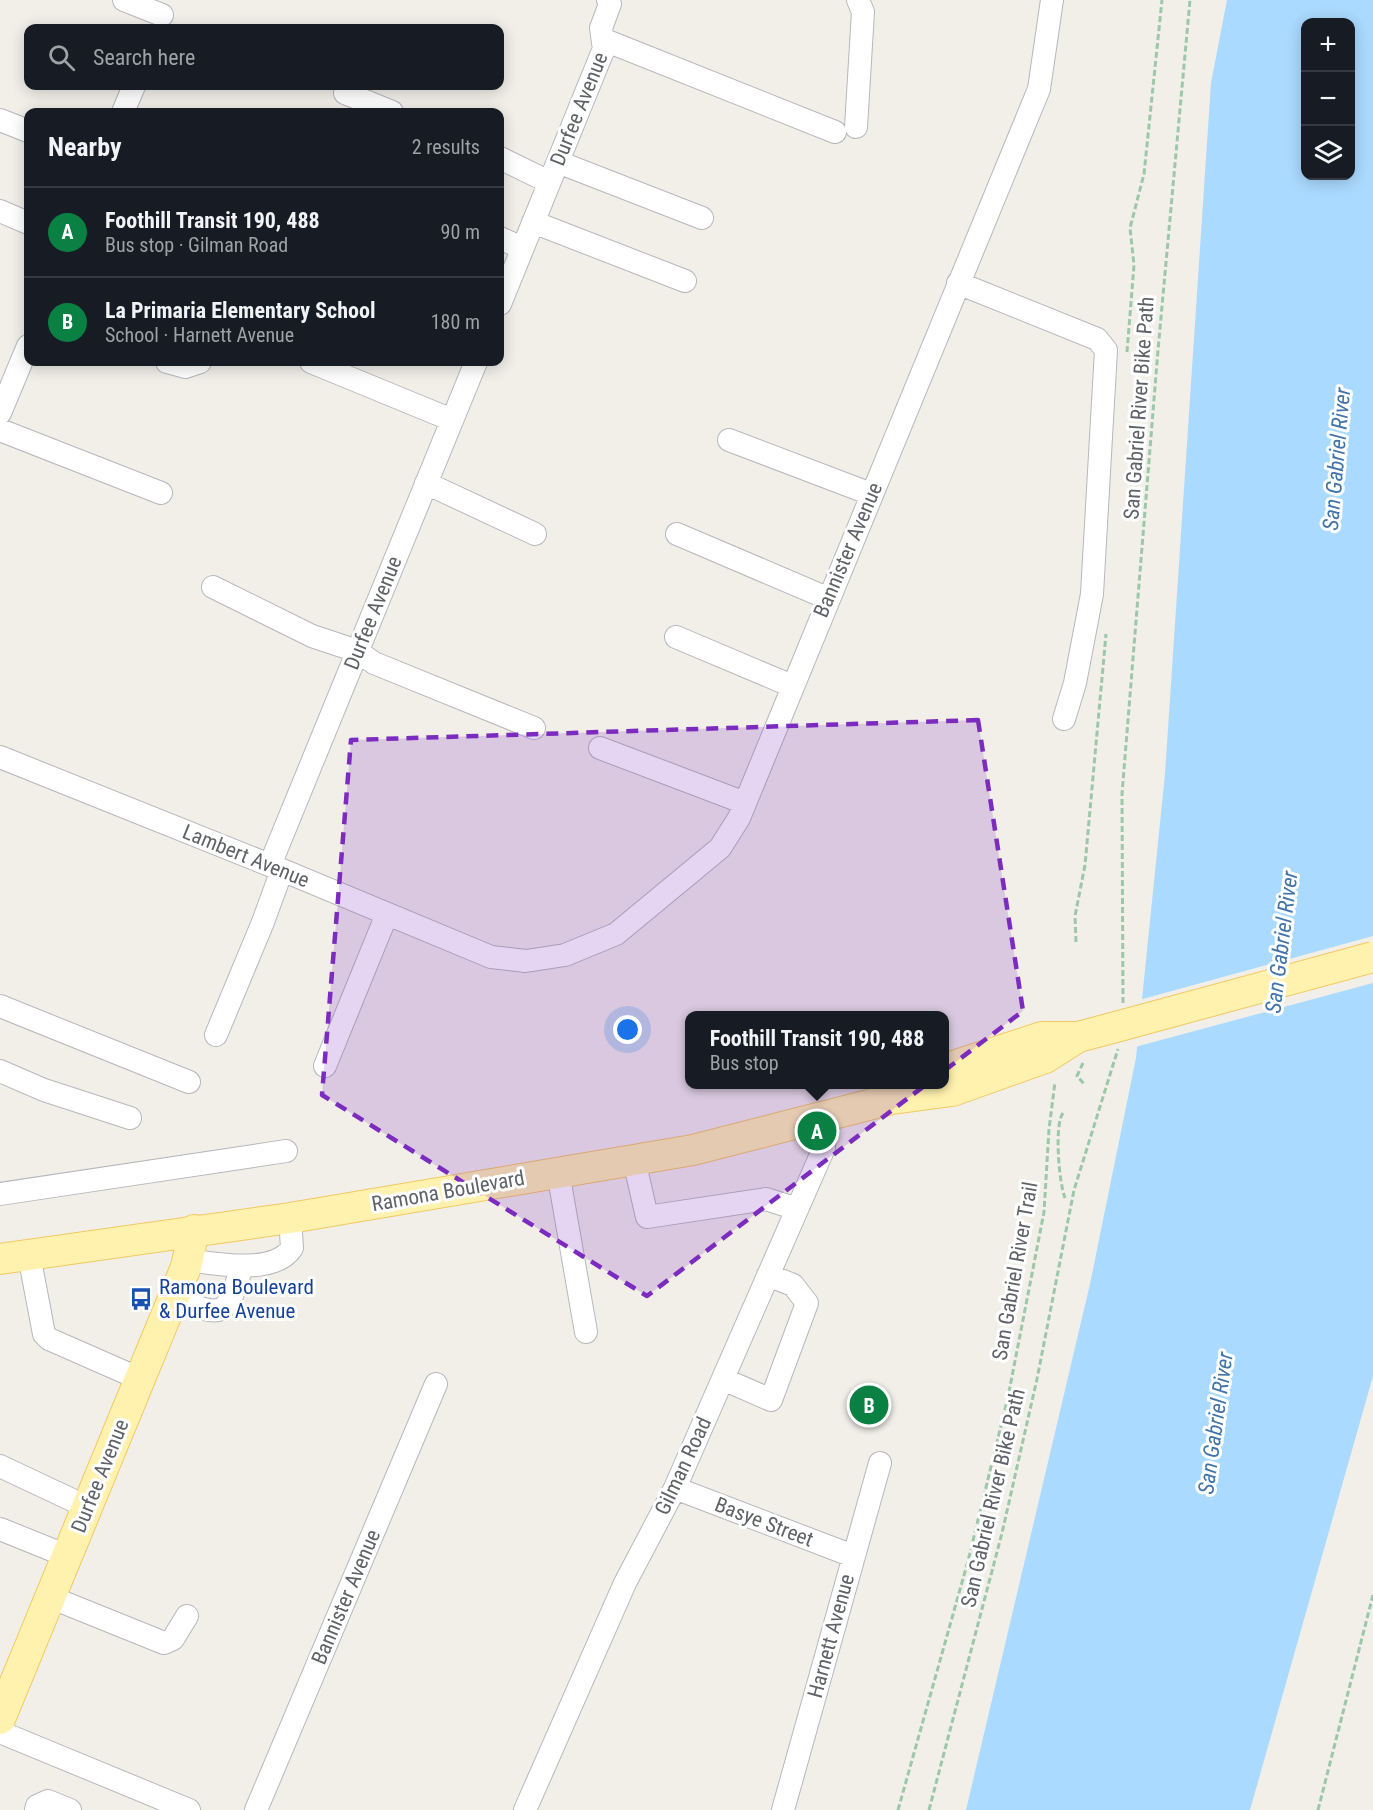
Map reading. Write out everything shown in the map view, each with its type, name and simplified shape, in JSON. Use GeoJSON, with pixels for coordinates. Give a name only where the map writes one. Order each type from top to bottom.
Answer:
{"type":"FeatureCollection","features":[{"type":"Feature","properties":{"kind":"main road","name":"Ramona Boulevard"},"geometry":{"type":"LineString","coordinates":[[0,1258],[290,1218],[702,1148],[826,1116],[904,1092],[952,1091],[1088,1044],[1373,957]]}},
{"type":"Feature","properties":{"kind":"main road","name":"Ramona Boulevard"},"geometry":{"type":"LineString","coordinates":[[949,1068],[1042,1037],[1088,1044]]}},
{"type":"Feature","properties":{"kind":"main road","name":"Durfee Avenue"},"geometry":{"type":"LineString","coordinates":[[0,1719],[189,1260],[194,1230]]}},
{"type":"Feature","properties":{"kind":"street"},"geometry":{"type":"LineString","coordinates":[[124,0],[162,15]]}},
{"type":"Feature","properties":{"kind":"street"},"geometry":{"type":"LineString","coordinates":[[604,50],[601,28],[610,4],[608,0]]}},
{"type":"Feature","properties":{"kind":"street","name":"Durfee Avenue"},"geometry":{"type":"LineString","coordinates":[[504,294],[607,41],[845,130],[863,12],[858,0]]}},
{"type":"Feature","properties":{"kind":"street","name":"Bannister Avenue"},"geometry":{"type":"LineString","coordinates":[[491,957],[526,961],[565,955],[616,934],[720,848],[739,819],[827,598],[1039,89],[1052,0]]}},
{"type":"Feature","properties":{"kind":"street"},"geometry":{"type":"LineString","coordinates":[[125,108],[132,90]]}},
{"type":"Feature","properties":{"kind":"street"},"geometry":{"type":"LineString","coordinates":[[345,93],[382,108]]}},
{"type":"Feature","properties":{"kind":"street"},"geometry":{"type":"LineString","coordinates":[[0,120],[24,129]]}},
{"type":"Feature","properties":{"kind":"street"},"geometry":{"type":"LineString","coordinates":[[504,159],[554,172],[702,218]]}},
{"type":"Feature","properties":{"kind":"street"},"geometry":{"type":"LineString","coordinates":[[0,211],[24,221]]}},
{"type":"Feature","properties":{"kind":"street"},"geometry":{"type":"LineString","coordinates":[[533,222],[685,281]]}},
{"type":"Feature","properties":{"kind":"street"},"geometry":{"type":"LineString","coordinates":[[504,240],[522,248]]}},
{"type":"Feature","properties":{"kind":"street"},"geometry":{"type":"LineString","coordinates":[[958,283],[1097,339],[1106,350],[1092,594],[1075,683],[1064,719]]}},
{"type":"Feature","properties":{"kind":"street"},"geometry":{"type":"LineString","coordinates":[[0,413],[24,356]]}},
{"type":"Feature","properties":{"kind":"street"},"geometry":{"type":"LineString","coordinates":[[321,366],[452,420]]}},
{"type":"Feature","properties":{"kind":"street","name":"Durfee Avenue"},"geometry":{"type":"LineString","coordinates":[[216,1035],[263,922],[276,867],[357,651],[474,366]]}},
{"type":"Feature","properties":{"kind":"street"},"geometry":{"type":"LineString","coordinates":[[0,430],[161,493]]}},
{"type":"Feature","properties":{"kind":"street"},"geometry":{"type":"LineString","coordinates":[[729,440],[871,494]]}},
{"type":"Feature","properties":{"kind":"street"},"geometry":{"type":"LineString","coordinates":[[426,483],[535,534]]}},
{"type":"Feature","properties":{"kind":"street"},"geometry":{"type":"LineString","coordinates":[[677,534],[827,598]]}},
{"type":"Feature","properties":{"kind":"street"},"geometry":{"type":"LineString","coordinates":[[213,587],[312,636],[357,651],[374,663],[534,728]]}},
{"type":"Feature","properties":{"kind":"street"},"geometry":{"type":"LineString","coordinates":[[676,637],[792,686]]}},
{"type":"Feature","properties":{"kind":"street"},"geometry":{"type":"LineString","coordinates":[[600,748],[745,803]]}},
{"type":"Feature","properties":{"kind":"street","name":"Lambert Avenue"},"geometry":{"type":"LineString","coordinates":[[0,757],[276,867],[491,957]]}},
{"type":"Feature","properties":{"kind":"street"},"geometry":{"type":"LineString","coordinates":[[325,1066],[387,914]]}},
{"type":"Feature","properties":{"kind":"street"},"geometry":{"type":"LineString","coordinates":[[0,1006],[189,1082]]}},
{"type":"Feature","properties":{"kind":"street"},"geometry":{"type":"LineString","coordinates":[[0,1071],[44,1090],[130,1118]]}},
{"type":"Feature","properties":{"kind":"street","name":"Gilman Road"},"geometry":{"type":"LineString","coordinates":[[525,1810],[625,1583],[675,1488],[824,1148],[826,1116]]}},
{"type":"Feature","properties":{"kind":"street"},"geometry":{"type":"LineString","coordinates":[[0,1194],[286,1151]]}},
{"type":"Feature","properties":{"kind":"street"},"geometry":{"type":"LineString","coordinates":[[634,1160],[647,1217],[766,1199],[797,1209]]}},
{"type":"Feature","properties":{"kind":"street"},"geometry":{"type":"LineString","coordinates":[[558,1172],[586,1332]]}},
{"type":"Feature","properties":{"kind":"street"},"geometry":{"type":"LineString","coordinates":[[189,1260],[242,1266],[278,1260],[288,1255],[293,1243],[290,1218]]}},
{"type":"Feature","properties":{"kind":"street"},"geometry":{"type":"LineString","coordinates":[[29,1255],[39,1321],[49,1340],[140,1379]]}},
{"type":"Feature","properties":{"kind":"street"},"geometry":{"type":"LineString","coordinates":[[173,1299],[215,1311],[224,1308],[231,1301],[242,1266]]}},
{"type":"Feature","properties":{"kind":"street"},"geometry":{"type":"LineString","coordinates":[[723,1379],[771,1400],[807,1302],[793,1285],[768,1275]]}},
{"type":"Feature","properties":{"kind":"street","name":"Bannister Avenue"},"geometry":{"type":"LineString","coordinates":[[256,1810],[435,1384]]}},
{"type":"Feature","properties":{"kind":"street","name":"Harnett Avenue"},"geometry":{"type":"LineString","coordinates":[[783,1810],[880,1463]]}},
{"type":"Feature","properties":{"kind":"street"},"geometry":{"type":"LineString","coordinates":[[0,1466],[87,1507]]}},
{"type":"Feature","properties":{"kind":"street","name":"Basye Street"},"geometry":{"type":"LineString","coordinates":[[675,1488],[853,1556]]}},
{"type":"Feature","properties":{"kind":"street"},"geometry":{"type":"LineString","coordinates":[[0,1529],[67,1556]]}},
{"type":"Feature","properties":{"kind":"street"},"geometry":{"type":"LineString","coordinates":[[50,1597],[164,1643],[173,1638],[187,1616]]}},
{"type":"Feature","properties":{"kind":"street"},"geometry":{"type":"LineString","coordinates":[[0,1732],[189,1810]]}},
{"type":"Feature","properties":{"kind":"street"},"geometry":{"type":"LineString","coordinates":[[36,1810],[37,1806],[48,1801],[70,1810]]}},
{"type":"Feature","properties":{"kind":"path","name":"San Gabriel River Bike Path"},"geometry":{"type":"LineString","coordinates":[[1121,818],[1158,350],[1190,0]]}},
{"type":"Feature","properties":{"kind":"path"},"geometry":{"type":"LineString","coordinates":[[1085,1086],[1077,1076],[1088,1044]]}},
{"type":"Feature","properties":{"kind":"path","name":"San Gabriel River Trail"},"geometry":{"type":"LineString","coordinates":[[898,1810],[968,1561],[1008,1397],[1044,1212],[1055,1082]]}},
{"type":"Feature","properties":{"kind":"path"},"geometry":{"type":"LineString","coordinates":[[1063,1113],[1059,1118],[1059,1155],[1062,1190],[1065,1198]]}},
{"type":"Feature","properties":{"kind":"path","name":"San Gabriel River Bike Path"},"geometry":{"type":"LineString","coordinates":[[929,1810],[1002,1533],[1054,1297],[1074,1190]]}},
{"type":"Feature","properties":{"kind":"path"},"geometry":{"type":"LineString","coordinates":[[1318,1810],[1373,1595]]}},
{"type":"Feature","properties":{"kind":"highlighted area"},"geometry":{"type":"Polygon","coordinates":[[[978,720],[1023,1011],[647,1296],[322,1095],[351,740],[978,720]]]}},
{"type":"Feature","properties":{"kind":"water","name":"San Gabriel River"},"geometry":{"type":"Polygon","coordinates":[[[1227,0],[1373,0],[1373,1376],[1250,1810],[966,1810],[1090,1284],[1136,1058],[1165,774],[1211,83],[1227,0]]]}},
{"type":"Feature","properties":{"kind":"pier"},"geometry":{"type":"Polygon","coordinates":[[[1373,936],[1373,983],[1135,1047],[1139,1000],[1373,936]]]}},
{"type":"Feature","properties":{"kind":"place","name":"Foothill Transit 190, 488"},"geometry":{"type":"Point","coordinates":[817,1131]}},
{"type":"Feature","properties":{"kind":"place","name":"Ramona Boulevard & Durfee Avenue"},"geometry":{"type":"Point","coordinates":[141,1299]}},
{"type":"Feature","properties":{"kind":"place","name":"La Primaria Elementary School"},"geometry":{"type":"Point","coordinates":[869,1405]}}]}
